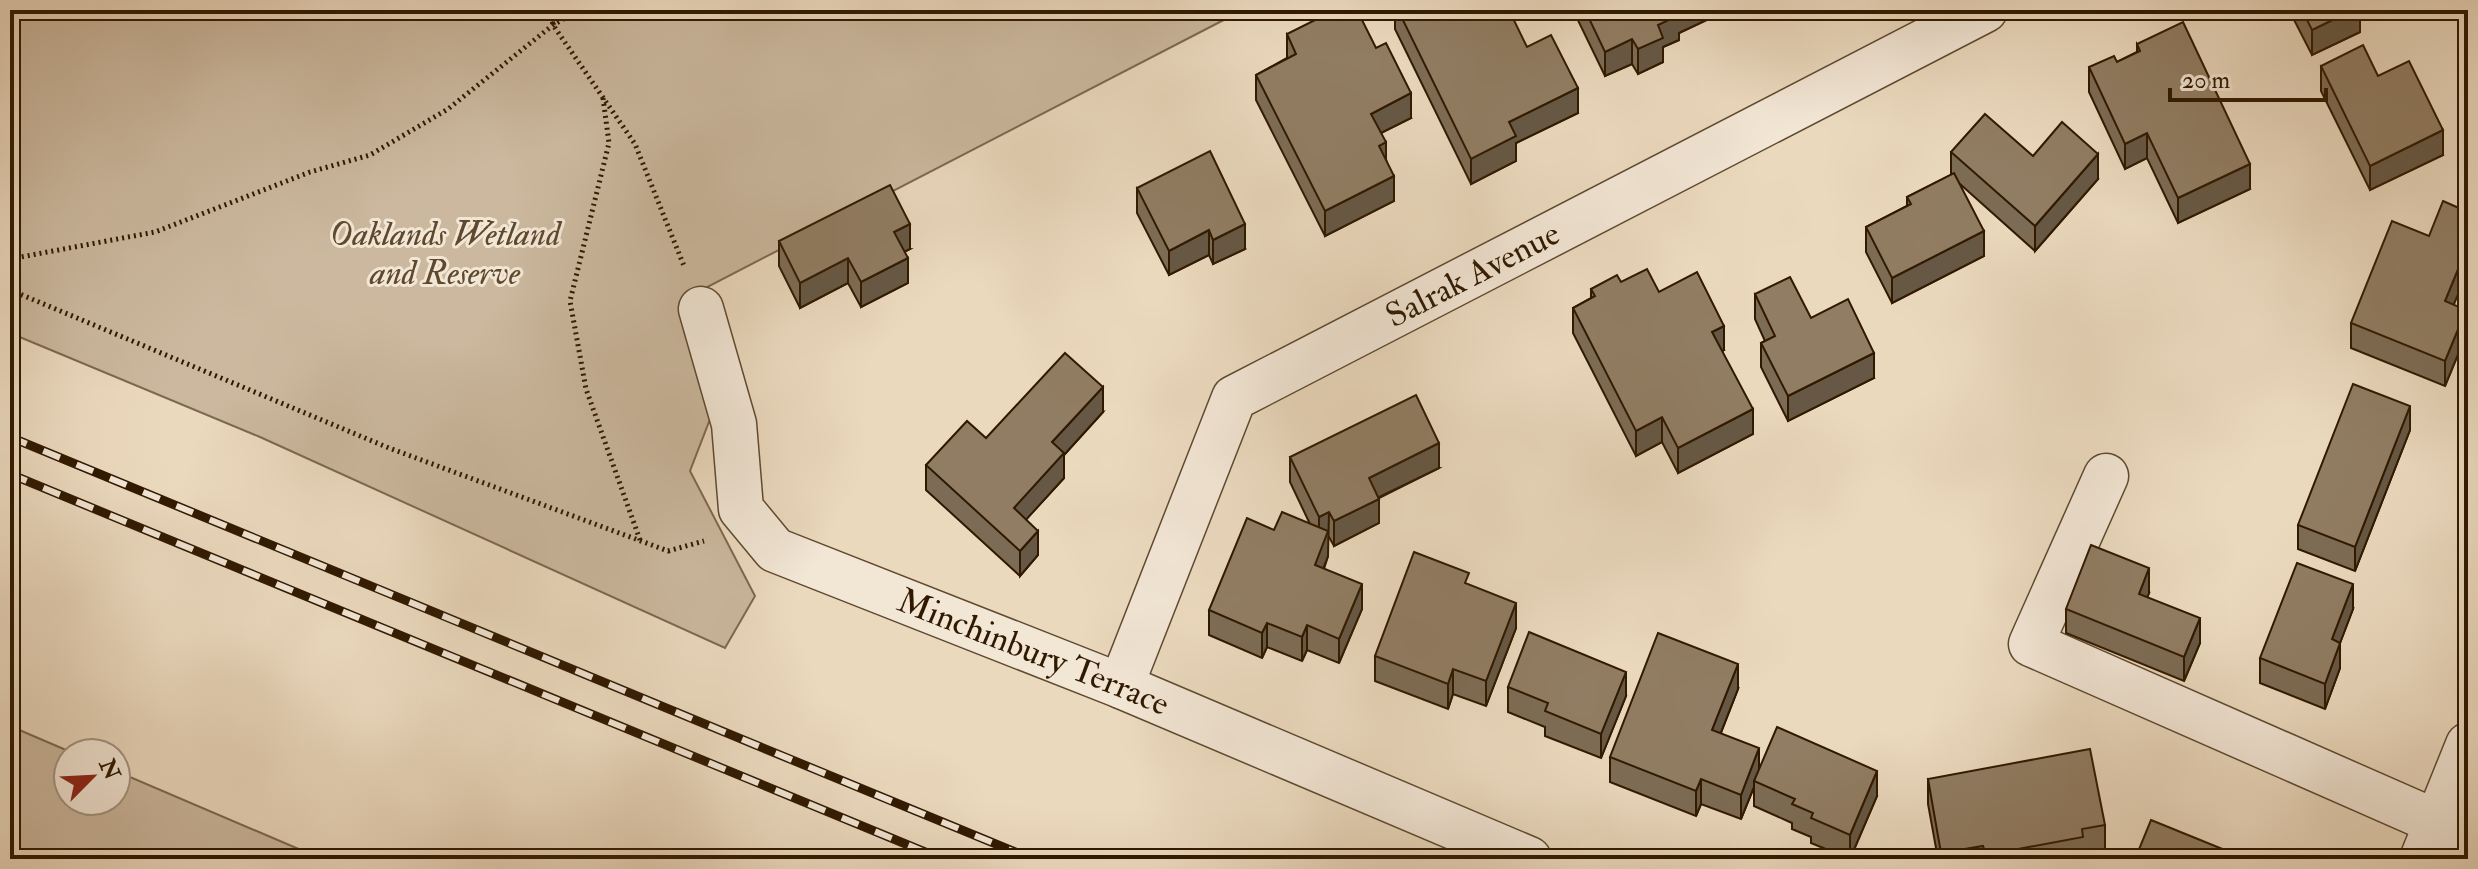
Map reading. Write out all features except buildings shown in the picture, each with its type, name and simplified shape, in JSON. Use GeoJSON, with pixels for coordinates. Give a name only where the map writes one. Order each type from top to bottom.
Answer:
{"type":"FeatureCollection","features":[{"type":"Feature","properties":{"kind":"street","name":"Salrak Avenue"},"geometry":{"type":"LineString","coordinates":[[1121,686],[1234,398],[1985,10]]}},
{"type":"Feature","properties":{"kind":"street"},"geometry":{"type":"LineString","coordinates":[[701,309],[734,424],[741,509]]}},
{"type":"Feature","properties":{"kind":"street"},"geometry":{"type":"LineString","coordinates":[[2106,476],[2031,644],[2442,840],[2468,745]]}},
{"type":"Feature","properties":{"kind":"street","name":"Minchinbury Terrace"},"geometry":{"type":"LineString","coordinates":[[741,509],[775,550],[1121,686],[1529,859]]}},
{"type":"Feature","properties":{"kind":"path"},"geometry":{"type":"LineString","coordinates":[[550,10],[553,25],[635,144],[701,309]]}},
{"type":"Feature","properties":{"kind":"path"},"geometry":{"type":"LineString","coordinates":[[553,25],[562,10]]}},
{"type":"Feature","properties":{"kind":"path"},"geometry":{"type":"LineString","coordinates":[[10,259],[155,232],[310,172],[370,155],[448,109],[553,25],[579,10]]}},
{"type":"Feature","properties":{"kind":"path"},"geometry":{"type":"LineString","coordinates":[[603,98],[609,143],[570,301],[586,389],[640,540]]}},
{"type":"Feature","properties":{"kind":"path"},"geometry":{"type":"LineString","coordinates":[[10,290],[389,448],[668,551],[699,545],[741,509]]}},
{"type":"Feature","properties":{"kind":"green space","name":"Oaklands Wetland and Reserve"},"geometry":{"type":"Polygon","coordinates":[[[10,10],[1243,10],[686,298],[717,401],[690,471],[755,596],[725,648],[260,437],[10,333],[10,10]]]}},
{"type":"Feature","properties":{"kind":"green space"},"geometry":{"type":"Polygon","coordinates":[[[10,726],[52,744],[52,817],[132,817],[132,778],[322,859],[10,859],[10,726]]]}},
{"type":"Feature","properties":{"kind":"railway"},"geometry":{"type":"LineString","coordinates":[[10,437],[1032,859]]}},
{"type":"Feature","properties":{"kind":"railway"},"geometry":{"type":"LineString","coordinates":[[10,474],[942,859]]}}]}
